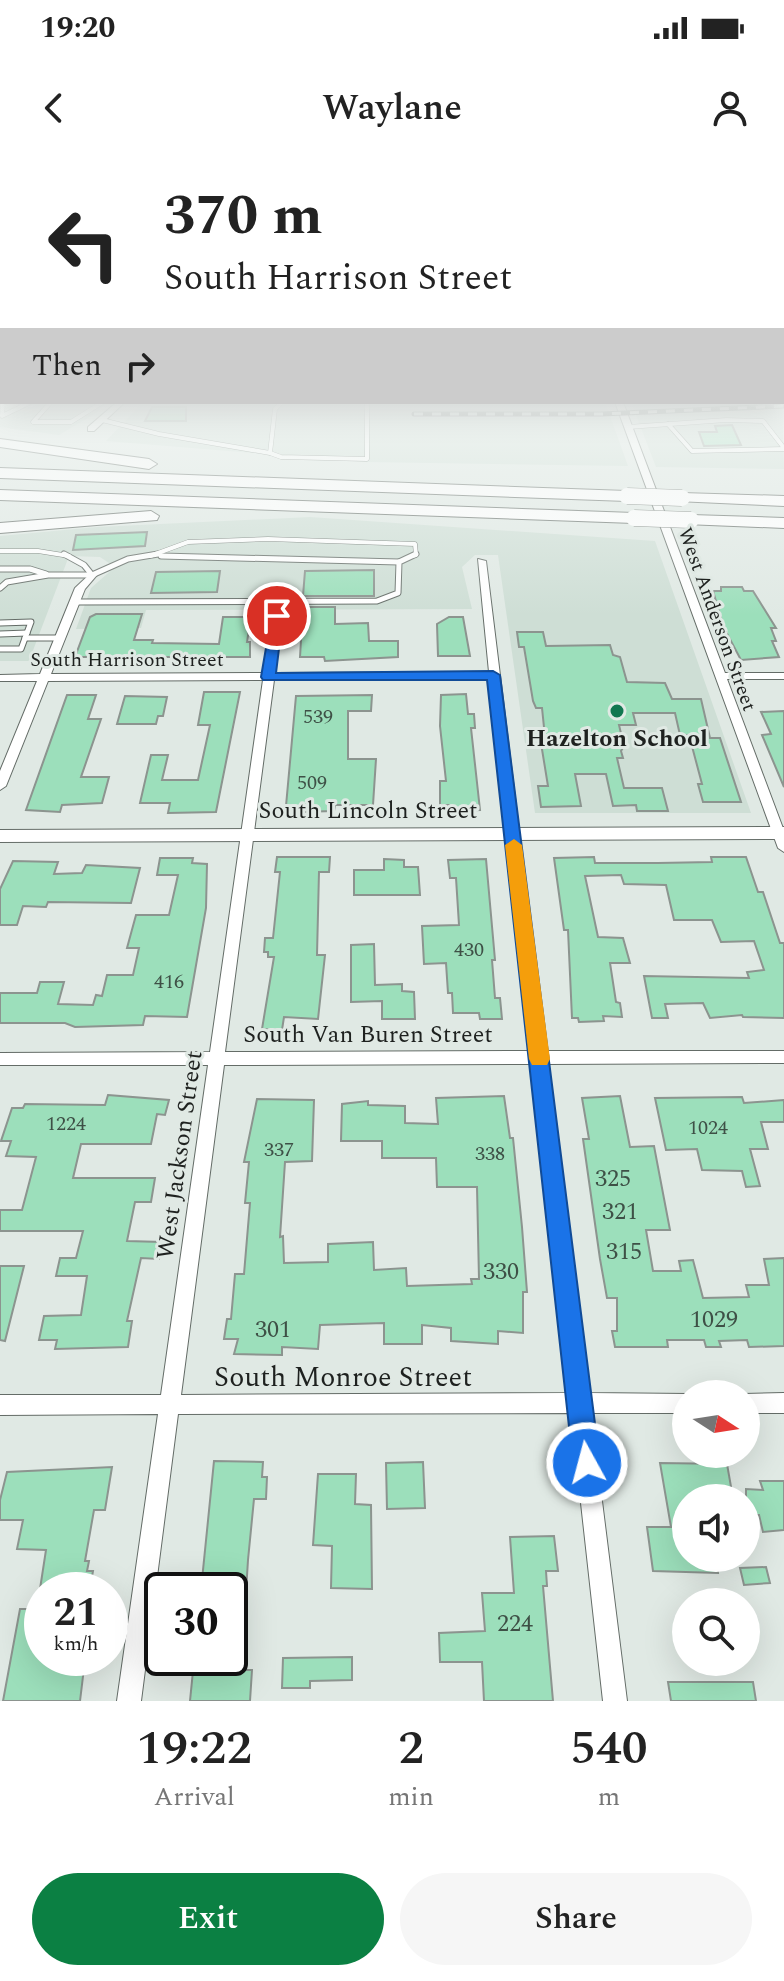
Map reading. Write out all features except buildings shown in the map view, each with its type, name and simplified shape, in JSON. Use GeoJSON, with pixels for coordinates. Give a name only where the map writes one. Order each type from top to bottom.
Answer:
{"type":"FeatureCollection","features":[{"type":"Feature","properties":{"kind":"highway"},"geometry":{"type":"LineString","coordinates":[[215,471],[427,488]]}},
{"type":"Feature","properties":{"kind":"highway"},"geometry":{"type":"LineString","coordinates":[[0,473],[784,501]]}},
{"type":"Feature","properties":{"kind":"highway"},"geometry":{"type":"LineString","coordinates":[[0,495],[784,523]]}},
{"type":"Feature","properties":{"kind":"highway"},"geometry":{"type":"LineString","coordinates":[[0,528],[182,515],[458,511]]}},
{"type":"Feature","properties":{"kind":"street","name":"West Anderson Street"},"geometry":{"type":"LineString","coordinates":[[644,471],[782,838]]}},
{"type":"Feature","properties":{"kind":"street"},"geometry":{"type":"LineString","coordinates":[[481,561],[615,1701]]}},
{"type":"Feature","properties":{"kind":"street"},"geometry":{"type":"LineString","coordinates":[[0,786],[80,588],[92,575]]}},
{"type":"Feature","properties":{"kind":"street","name":"West Jackson Street"},"geometry":{"type":"LineString","coordinates":[[129,1701],[277,616]]}},
{"type":"Feature","properties":{"kind":"street","name":"South Harrison Street"},"geometry":{"type":"LineString","coordinates":[[0,678],[493,675]]}},
{"type":"Feature","properties":{"kind":"street"},"geometry":{"type":"LineString","coordinates":[[720,676],[784,676]]}},
{"type":"Feature","properties":{"kind":"street","name":"South Lincoln Street"},"geometry":{"type":"LineString","coordinates":[[0,836],[513,834],[782,838]]}},
{"type":"Feature","properties":{"kind":"street","name":"South Van Buren Street"},"geometry":{"type":"LineString","coordinates":[[0,1059],[784,1057]]}},
{"type":"Feature","properties":{"kind":"street","name":"South Monroe Street"},"geometry":{"type":"LineString","coordinates":[[0,1405],[672,1403]]}},
{"type":"Feature","properties":{"kind":"street"},"geometry":{"type":"LineString","coordinates":[[760,1403],[784,1403]]}},
{"type":"Feature","properties":{"kind":"lane"},"geometry":{"type":"LineString","coordinates":[[0,588],[7,582],[48,575],[92,575],[128,559],[154,556],[399,562],[416,555],[415,544],[268,539],[188,542],[154,556]]}},
{"type":"Feature","properties":{"kind":"lane"},"geometry":{"type":"LineString","coordinates":[[0,551],[53,551],[85,563],[92,575]]}},
{"type":"Feature","properties":{"kind":"lane"},"geometry":{"type":"LineString","coordinates":[[74,602],[377,601],[398,593],[399,562]]}},
{"type":"Feature","properties":{"kind":"lane"},"geometry":{"type":"LineString","coordinates":[[0,569],[30,569],[48,575]]}},
{"type":"Feature","properties":{"kind":"lane"},"geometry":{"type":"LineString","coordinates":[[0,623],[31,622],[21,649],[0,649]]}},
{"type":"Feature","properties":{"kind":"lane"},"geometry":{"type":"LineString","coordinates":[[0,634],[59,638]]}},
{"type":"Feature","properties":{"kind":"shaded area"},"geometry":{"type":"Polygon","coordinates":[[[310,517],[655,541],[751,813],[535,813],[498,555],[475,555],[462,567],[472,609],[146,610],[141,628],[76,629],[91,588],[115,567],[100,557],[69,556],[29,661],[0,661],[0,536],[97,527],[310,517]]]}},
{"type":"Feature","properties":{"kind":"slow traffic"},"geometry":{"type":"LineString","coordinates":[[514,845],[539,1059]]}},
{"type":"Feature","properties":{"kind":"place","name":"Hazelton School"},"geometry":{"type":"Point","coordinates":[617,711]}},
{"type":"Feature","properties":{"kind":"route"},"geometry":{"type":"LineString","coordinates":[[277,616],[268,677],[493,675],[587,1463]]}}]}
